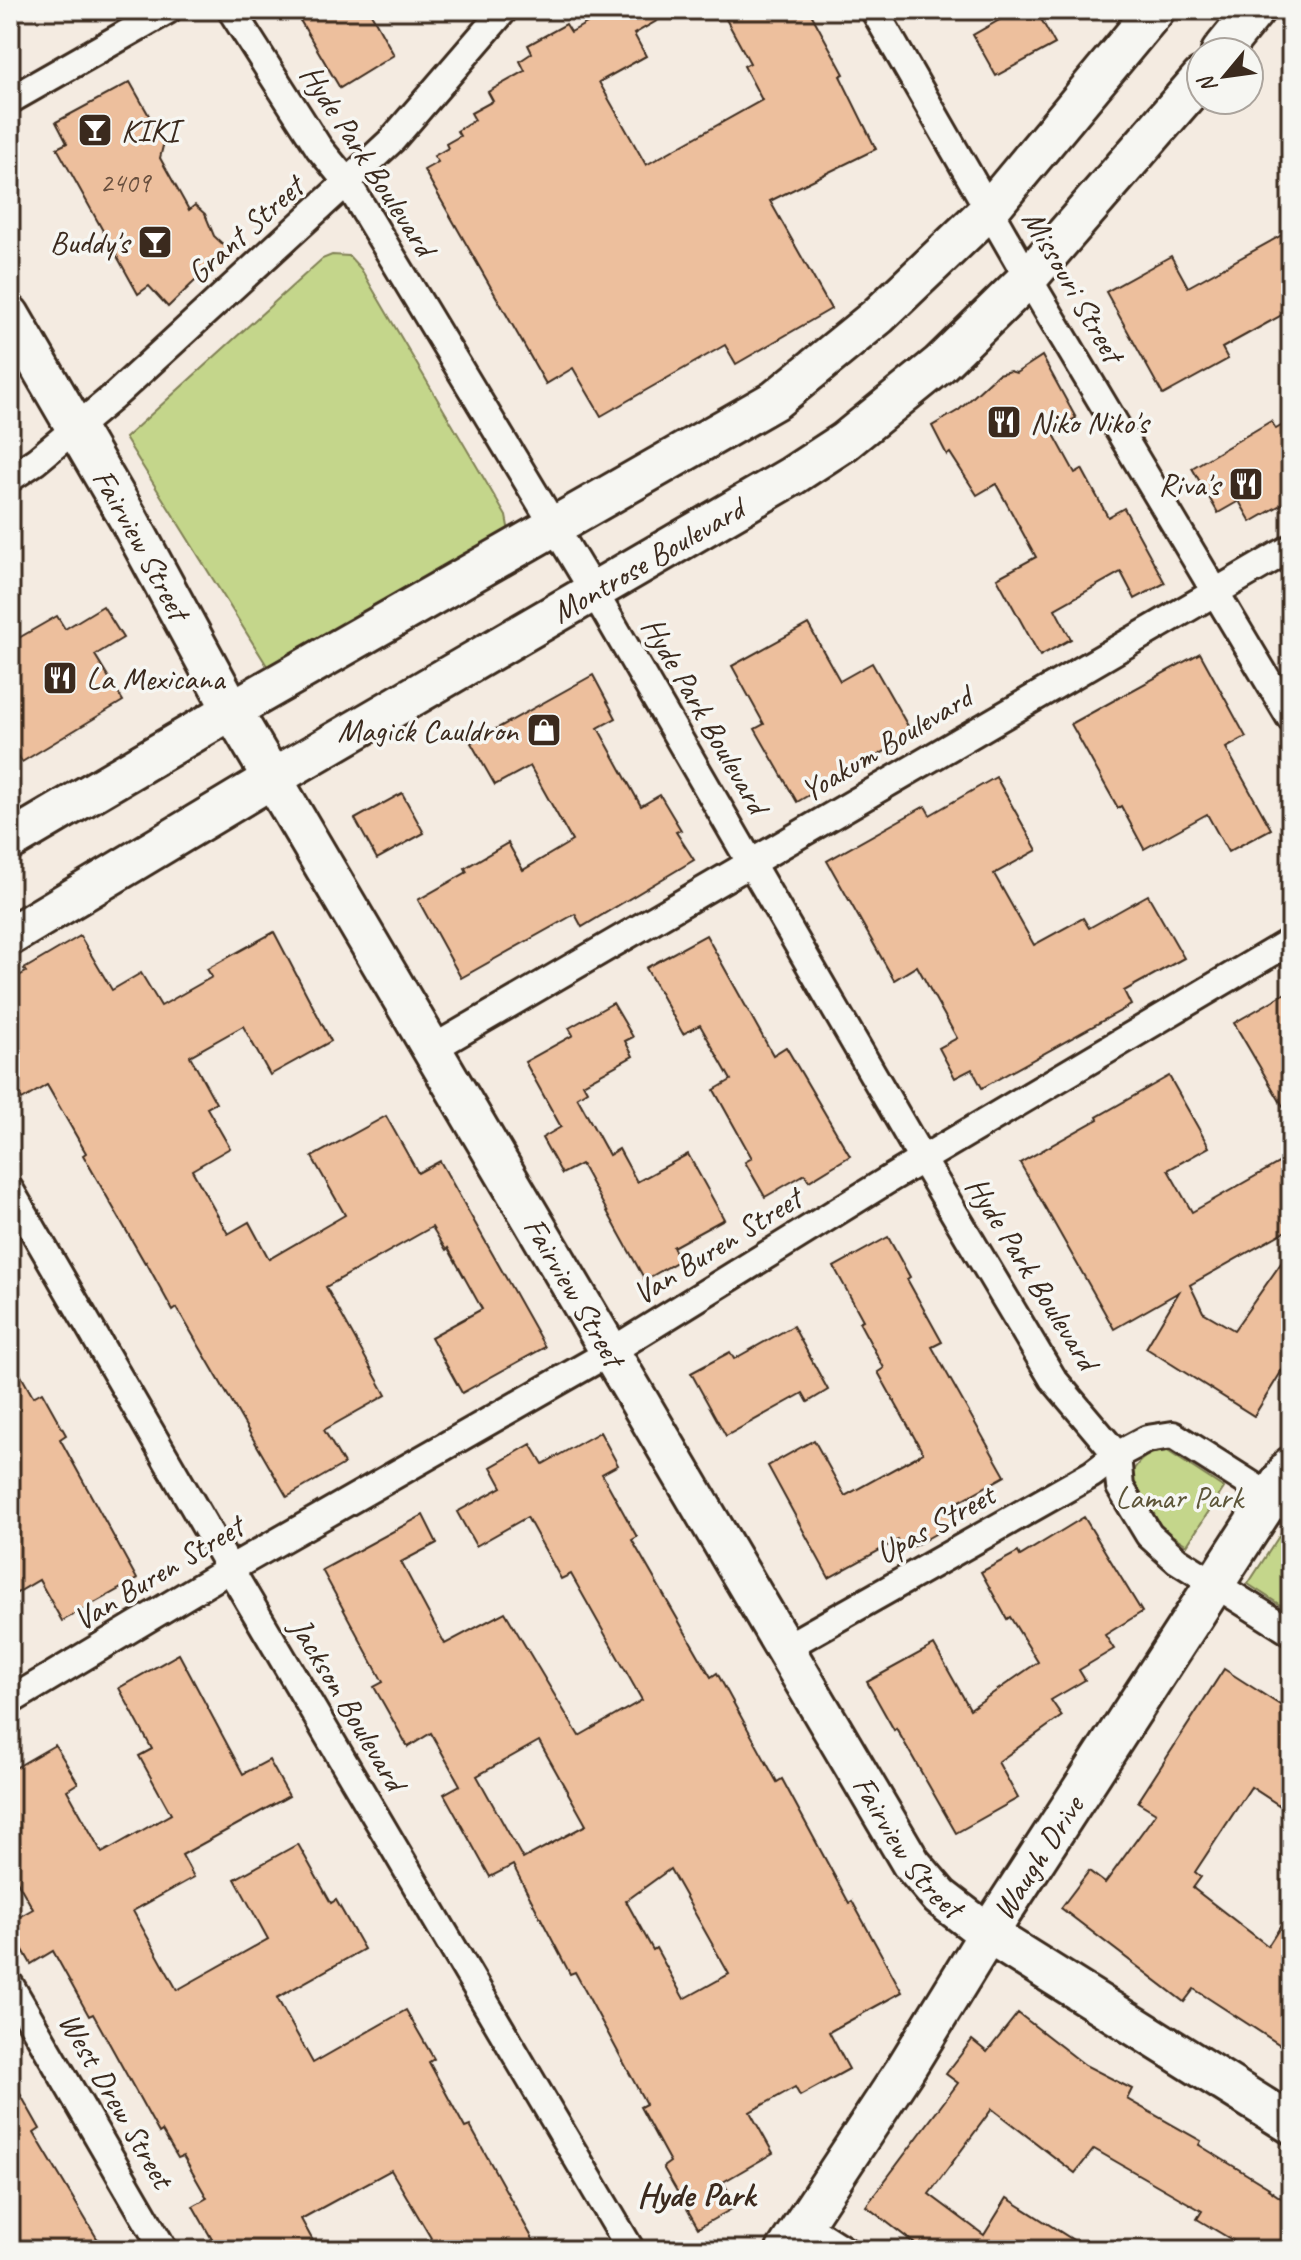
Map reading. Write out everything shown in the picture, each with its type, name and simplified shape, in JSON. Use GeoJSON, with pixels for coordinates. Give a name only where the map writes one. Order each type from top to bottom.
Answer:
{"type":"FeatureCollection","features":[{"type":"Feature","properties":{"kind":"main road"},"geometry":{"type":"LineString","coordinates":[[10,841],[232,710],[775,400],[878,316],[989,210],[1155,10]]}},
{"type":"Feature","properties":{"kind":"main road"},"geometry":{"type":"LineString","coordinates":[[1234,36],[1255,10]]}},
{"type":"Feature","properties":{"kind":"main road","name":"Montrose Boulevard"},"geometry":{"type":"LineString","coordinates":[[10,936],[273,778],[792,476],[844,442],[940,364],[1028,278],[1185,96]]}},
{"type":"Feature","properties":{"kind":"main road","name":"Fairview Street"},"geometry":{"type":"LineString","coordinates":[[10,315],[128,518],[232,710],[911,1863],[940,1897],[988,1934],[1291,2124]]}},
{"type":"Feature","properties":{"kind":"main road","name":"Waugh Drive"},"geometry":{"type":"LineString","coordinates":[[795,2237],[1214,1583],[1285,1491]]}},
{"type":"Feature","properties":{"kind":"street"},"geometry":{"type":"LineString","coordinates":[[10,100],[168,10]]}},
{"type":"Feature","properties":{"kind":"street","name":"Hyde Park Boulevard"},"geometry":{"type":"LineString","coordinates":[[231,10],[319,148],[347,182],[594,592],[1053,1379],[1117,1455],[1120,1487],[1149,1535],[1177,1560],[1291,1632]]}},
{"type":"Feature","properties":{"kind":"street","name":"Grant Street"},"geometry":{"type":"LineString","coordinates":[[10,478],[36,461],[134,379],[392,140],[504,10]]}},
{"type":"Feature","properties":{"kind":"street","name":"Missouri Street"},"geometry":{"type":"LineString","coordinates":[[874,10],[1028,278],[1291,719]]}},
{"type":"Feature","properties":{"kind":"street","name":"Yoakum Boulevard"},"geometry":{"type":"LineString","coordinates":[[432,1049],[1291,548]]}},
{"type":"Feature","properties":{"kind":"street","name":"Van Buren Street"},"geometry":{"type":"LineString","coordinates":[[10,1701],[230,1569],[610,1352],[922,1159],[1291,941]]}},
{"type":"Feature","properties":{"kind":"street","name":"Jackson Boulevard"},"geometry":{"type":"LineString","coordinates":[[10,1190],[631,2250]]}},
{"type":"Feature","properties":{"kind":"street"},"geometry":{"type":"LineString","coordinates":[[1117,1455],[1147,1439],[1173,1435],[1285,1491]]}},
{"type":"Feature","properties":{"kind":"street","name":"Upas Street"},"geometry":{"type":"LineString","coordinates":[[783,1649],[1092,1474],[1117,1455]]}},
{"type":"Feature","properties":{"kind":"street","name":"West Drew Street"},"geometry":{"type":"LineString","coordinates":[[10,1985],[164,2250]]}},
{"type":"Feature","properties":{"kind":"street"},"geometry":{"type":"LineString","coordinates":[[795,2237],[844,2250]]}},
{"type":"Feature","properties":{"kind":"green space"},"geometry":{"type":"Polygon","coordinates":[[[332,255],[349,256],[361,269],[506,516],[509,532],[269,669],[125,438],[322,259],[332,255]]]}},
{"type":"Feature","properties":{"kind":"green space","name":"Lamar Park"},"geometry":{"type":"Polygon","coordinates":[[[1166,1450],[1224,1488],[1187,1545],[1158,1526],[1129,1481],[1142,1460],[1166,1450]]]}},
{"type":"Feature","properties":{"kind":"green space","name":"Lamar Park"},"geometry":{"type":"Polygon","coordinates":[[[1285,1527],[1291,1531],[1291,1612],[1248,1584],[1285,1527]]]}},
{"type":"Feature","properties":{"kind":"building"},"geometry":{"type":"Polygon","coordinates":[[[294,10],[369,10],[394,55],[340,88],[294,10]]]}},
{"type":"Feature","properties":{"kind":"building"},"geometry":{"type":"Polygon","coordinates":[[[610,10],[676,10],[634,34],[646,56],[599,82],[646,165],[762,100],[744,66],[750,63],[721,10],[809,10],[844,74],[840,76],[876,149],[770,201],[831,309],[736,364],[725,345],[601,416],[573,368],[546,384],[424,170],[438,162],[434,156],[448,148],[446,144],[460,136],[457,131],[475,120],[471,113],[493,101],[488,92],[525,71],[520,61],[532,53],[528,45],[566,24],[571,32],[610,10]]]}},
{"type":"Feature","properties":{"kind":"building"},"geometry":{"type":"Polygon","coordinates":[[[1017,10],[1036,10],[1055,44],[996,76],[973,35],[1017,10]]]}},
{"type":"Feature","properties":{"kind":"building"},"geometry":{"type":"Polygon","coordinates":[[[130,82],[164,142],[160,158],[189,210],[195,205],[205,214],[214,236],[228,249],[168,307],[149,286],[138,294],[57,148],[67,143],[56,122],[130,82]]]}},
{"type":"Feature","properties":{"kind":"building"},"geometry":{"type":"Polygon","coordinates":[[[1291,230],[1291,310],[1222,348],[1228,359],[1163,395],[1106,292],[1171,256],[1188,287],[1291,230]]]}},
{"type":"Feature","properties":{"kind":"building"},"geometry":{"type":"Polygon","coordinates":[[[1042,356],[1076,418],[1052,431],[1075,473],[1082,469],[1108,517],[1124,508],[1165,583],[1135,599],[1121,572],[1055,609],[1071,639],[1040,656],[997,578],[1036,557],[996,484],[977,495],[950,453],[947,455],[932,426],[959,410],[998,374],[1016,373],[1042,356]]]}},
{"type":"Feature","properties":{"kind":"building","name":"Riva's"},"geometry":{"type":"Polygon","coordinates":[[[1291,420],[1291,499],[1251,522],[1239,501],[1218,513],[1192,468],[1271,421],[1276,429],[1291,420]]]}},
{"type":"Feature","properties":{"kind":"building","name":"La Mexicana"},"geometry":{"type":"Polygon","coordinates":[[[103,606],[123,638],[95,655],[123,701],[22,762],[10,742],[10,643],[57,616],[65,629],[103,606]]]}},
{"type":"Feature","properties":{"kind":"building"},"geometry":{"type":"Polygon","coordinates":[[[808,624],[840,681],[872,663],[913,735],[797,802],[755,729],[764,724],[732,666],[808,624]]]}},
{"type":"Feature","properties":{"kind":"building"},"geometry":{"type":"Polygon","coordinates":[[[1200,653],[1246,737],[1226,748],[1271,829],[1228,852],[1207,814],[1144,849],[1071,724],[1200,653]]]}},
{"type":"Feature","properties":{"kind":"building"},"geometry":{"type":"Polygon","coordinates":[[[593,675],[616,718],[598,728],[641,806],[660,795],[681,830],[676,832],[694,860],[582,927],[575,914],[461,978],[418,900],[467,872],[465,868],[508,843],[523,870],[572,841],[530,766],[495,785],[471,743],[593,675]]]}},
{"type":"Feature","properties":{"kind":"building"},"geometry":{"type":"Polygon","coordinates":[[[996,777],[1037,850],[994,874],[1034,945],[1083,918],[1089,928],[1148,895],[1184,958],[1124,991],[1131,1005],[982,1088],[972,1069],[955,1078],[939,1048],[957,1038],[917,966],[894,980],[827,861],[925,806],[930,815],[996,777]]]}},
{"type":"Feature","properties":{"kind":"building"},"geometry":{"type":"Polygon","coordinates":[[[402,793],[424,833],[377,859],[355,819],[402,793]]]}},
{"type":"Feature","properties":{"kind":"building"},"geometry":{"type":"Polygon","coordinates":[[[274,932],[331,1041],[270,1075],[243,1026],[190,1056],[216,1103],[207,1108],[230,1148],[192,1170],[228,1234],[249,1222],[269,1259],[345,1215],[312,1157],[386,1116],[418,1173],[440,1161],[545,1347],[462,1393],[431,1337],[482,1309],[448,1248],[446,1250],[432,1227],[326,1287],[386,1395],[324,1430],[344,1464],[287,1497],[177,1308],[173,1311],[145,1263],[47,1085],[22,1100],[10,1080],[10,981],[26,972],[24,969],[80,936],[112,990],[141,973],[161,1006],[212,977],[207,969],[274,932]]]}},
{"type":"Feature","properties":{"kind":"building"},"geometry":{"type":"Polygon","coordinates":[[[706,935],[773,1055],[786,1047],[850,1156],[809,1181],[805,1174],[765,1197],[745,1162],[752,1158],[714,1090],[731,1080],[700,1025],[683,1034],[646,968],[706,935]]]}},
{"type":"Feature","properties":{"kind":"building"},"geometry":{"type":"Polygon","coordinates":[[[1291,990],[1291,1120],[1234,1023],[1291,990]]]}},
{"type":"Feature","properties":{"kind":"building"},"geometry":{"type":"Polygon","coordinates":[[[613,1003],[633,1037],[625,1041],[633,1056],[583,1084],[587,1091],[577,1097],[609,1155],[619,1149],[637,1182],[688,1154],[724,1219],[673,1247],[680,1260],[645,1280],[581,1164],[562,1174],[542,1138],[561,1127],[525,1062],[573,1035],[569,1028],[613,1003]]]}},
{"type":"Feature","properties":{"kind":"building"},"geometry":{"type":"Polygon","coordinates":[[[1169,1076],[1209,1147],[1168,1170],[1192,1212],[1291,1156],[1291,1228],[1190,1285],[1203,1312],[1234,1330],[1291,1249],[1291,1356],[1254,1416],[1146,1348],[1179,1292],[1114,1329],[1020,1163],[1169,1076]]]}},
{"type":"Feature","properties":{"kind":"building"},"geometry":{"type":"Polygon","coordinates":[[[888,1237],[942,1342],[932,1347],[1005,1476],[951,1506],[960,1520],[905,1551],[898,1540],[829,1578],[768,1466],[814,1440],[845,1496],[923,1453],[878,1372],[884,1368],[859,1322],[863,1320],[834,1267],[888,1237]]]}},
{"type":"Feature","properties":{"kind":"building"},"geometry":{"type":"Polygon","coordinates":[[[793,1326],[828,1390],[808,1402],[803,1393],[726,1436],[691,1373],[730,1352],[734,1359],[793,1326]]]}},
{"type":"Feature","properties":{"kind":"building"},"geometry":{"type":"Polygon","coordinates":[[[10,1356],[33,1397],[42,1392],[66,1435],[60,1439],[137,1579],[62,1621],[39,1580],[10,1597],[10,1356]]]}},
{"type":"Feature","properties":{"kind":"building"},"geometry":{"type":"Polygon","coordinates":[[[600,1432],[618,1465],[602,1474],[637,1537],[632,1540],[711,1677],[717,1673],[777,1782],[782,1779],[849,1903],[852,1901],[902,1992],[829,2032],[849,2069],[800,2096],[795,2087],[750,2112],[773,2153],[723,2182],[737,2206],[698,2228],[663,2167],[670,2162],[640,2107],[646,2104],[575,1972],[570,1974],[513,1865],[490,1877],[444,1794],[460,1785],[431,1733],[408,1747],[374,1687],[383,1682],[322,1570],[423,1515],[437,1543],[401,1562],[445,1644],[505,1612],[579,1736],[642,1700],[571,1574],[561,1579],[527,1517],[476,1546],[457,1512],[502,1487],[491,1467],[531,1444],[543,1464],[600,1432]],[[539,1741],[477,1776],[523,1859],[586,1825],[539,1741]],[[670,1869],[626,1901],[684,1999],[729,1974],[670,1869]]]}},
{"type":"Feature","properties":{"kind":"building"},"geometry":{"type":"Polygon","coordinates":[[[1084,1517],[1142,1612],[1105,1635],[1114,1649],[1079,1670],[1085,1680],[1051,1700],[1062,1716],[998,1762],[1018,1798],[956,1833],[867,1682],[934,1645],[970,1709],[1038,1662],[1010,1617],[1007,1619],[981,1572],[1018,1552],[1020,1556],[1084,1517]]]}},
{"type":"Feature","properties":{"kind":"building"},"geometry":{"type":"Polygon","coordinates":[[[179,1654],[243,1774],[269,1760],[289,1796],[182,1855],[194,1877],[133,1911],[177,1990],[268,1939],[235,1879],[298,1844],[331,1903],[336,1900],[364,1949],[277,1998],[313,2063],[406,2010],[434,2059],[429,2062],[465,2128],[470,2126],[539,2250],[438,2250],[391,2170],[301,2219],[318,2250],[218,2250],[193,2206],[207,2198],[183,2156],[178,2158],[162,2131],[159,2133],[93,2014],[89,2016],[53,1951],[31,1964],[10,1927],[10,1922],[33,1909],[10,1869],[10,1771],[55,1745],[78,1783],[67,1790],[102,1853],[171,1814],[139,1756],[152,1749],[119,1688],[179,1654]]]}},
{"type":"Feature","properties":{"kind":"building"},"geometry":{"type":"Polygon","coordinates":[[[1224,1669],[1291,1712],[1291,1813],[1251,1787],[1195,1872],[1201,1877],[1193,1888],[1268,1946],[1291,1910],[1291,2052],[1194,1989],[1184,2002],[1061,1908],[1089,1871],[1105,1883],[1156,1813],[1138,1802],[1224,1669]]]}},
{"type":"Feature","properties":{"kind":"building"},"geometry":{"type":"Polygon","coordinates":[[[1018,2013],[1085,2065],[1132,2089],[1127,2099],[1201,2141],[1199,2145],[1291,2205],[1291,2250],[1249,2250],[1197,2219],[1202,2211],[1094,2149],[1075,2173],[992,2109],[929,2194],[984,2235],[1007,2198],[1089,2250],[923,2250],[866,2206],[958,2083],[946,2074],[972,2040],[987,2052],[1018,2013]]]}},
{"type":"Feature","properties":{"kind":"building"},"geometry":{"type":"Polygon","coordinates":[[[10,2076],[40,2129],[34,2133],[104,2250],[10,2250],[10,2076]]]}},
{"type":"Feature","properties":{"kind":"place","name":"KIKI"},"geometry":{"type":"Point","coordinates":[95,130]}},
{"type":"Feature","properties":{"kind":"place","name":"Buddy's"},"geometry":{"type":"Point","coordinates":[155,242]}},
{"type":"Feature","properties":{"kind":"place","name":"Niko Niko's"},"geometry":{"type":"Point","coordinates":[1004,422]}},
{"type":"Feature","properties":{"kind":"place","name":"Riva's"},"geometry":{"type":"Point","coordinates":[1246,484]}},
{"type":"Feature","properties":{"kind":"place","name":"La Mexicana"},"geometry":{"type":"Point","coordinates":[60,678]}},
{"type":"Feature","properties":{"kind":"place","name":"Magick Cauldron"},"geometry":{"type":"Point","coordinates":[544,730]}},
{"type":"Feature","properties":{"kind":"district","name":"Hyde Park"},"geometry":{"type":"Point","coordinates":[696,2194]}}]}
